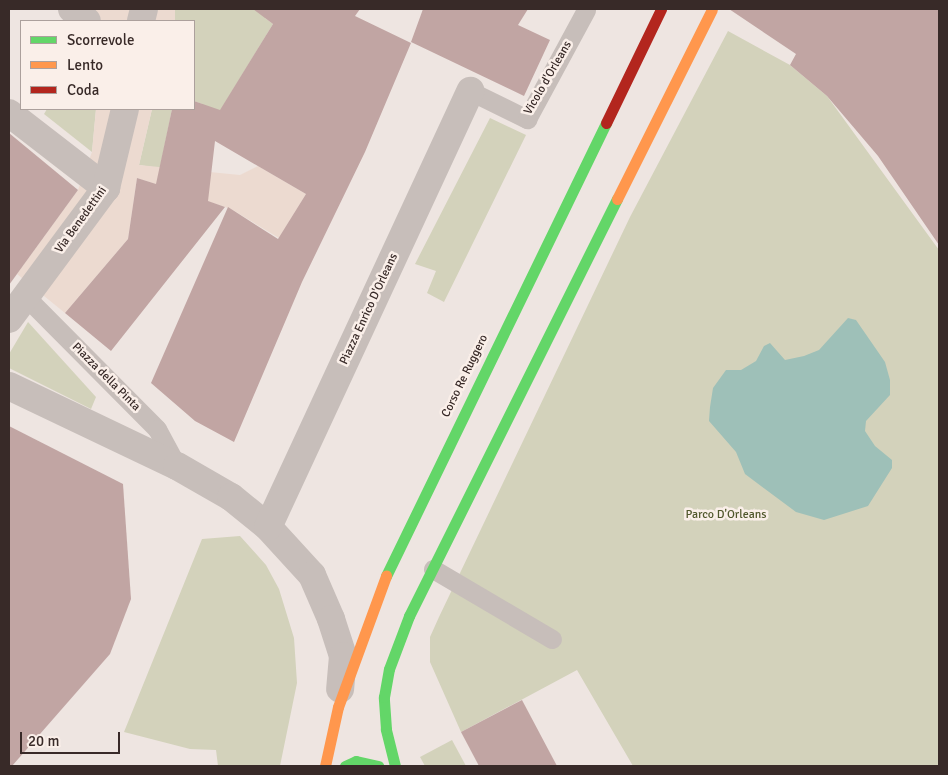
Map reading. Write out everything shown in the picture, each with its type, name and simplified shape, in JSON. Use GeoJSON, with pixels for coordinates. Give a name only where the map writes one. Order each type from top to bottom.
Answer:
{"type":"FeatureCollection","features":[{"type":"Feature","properties":{"kind":"main road","name":"Corso Re Ruggero"},"geometry":{"type":"LineString","coordinates":[[325,766],[338,707],[368,616],[397,550],[661,9]]}},
{"type":"Feature","properties":{"kind":"main road"},"geometry":{"type":"LineString","coordinates":[[395,766],[386,729],[384,697],[389,669],[410,616],[712,9]]}},
{"type":"Feature","properties":{"kind":"main road"},"geometry":{"type":"LineString","coordinates":[[345,766],[356,761],[378,766]]}},
{"type":"Feature","properties":{"kind":"street","name":"Piazza Enrico D'Orleans"},"geometry":{"type":"LineString","coordinates":[[268,527],[470,91]]}},
{"type":"Feature","properties":{"kind":"street","name":"Via Benedettini"},"geometry":{"type":"LineString","coordinates":[[9,319],[17,288],[96,180],[125,110]]}},
{"type":"Feature","properties":{"kind":"street"},"geometry":{"type":"LineString","coordinates":[[16,114],[96,180]]}},
{"type":"Feature","properties":{"kind":"street"},"geometry":{"type":"LineString","coordinates":[[9,386],[177,466],[231,497],[268,527],[312,575],[331,619],[343,656],[338,707]]}},
{"type":"Feature","properties":{"kind":"lane","name":"Vicolo d'Orleans"},"geometry":{"type":"LineString","coordinates":[[470,91],[527,119],[586,10]]}},
{"type":"Feature","properties":{"kind":"lane","name":"Piazza della Pinta"},"geometry":{"type":"LineString","coordinates":[[17,288],[157,429],[177,466]]}},
{"type":"Feature","properties":{"kind":"lane"},"geometry":{"type":"LineString","coordinates":[[433,569],[552,639]]}},
{"type":"Feature","properties":{"kind":"green space"},"geometry":{"type":"Polygon","coordinates":[[[175,9],[272,9],[265,18],[273,24],[209,129],[202,104],[195,101],[195,20],[171,20],[175,9]]]}},
{"type":"Feature","properties":{"kind":"green space","name":"Parco D'Orleans"},"geometry":{"type":"Polygon","coordinates":[[[728,31],[790,65],[827,96],[939,250],[939,766],[633,766],[577,670],[461,732],[430,662],[430,637],[439,617],[630,217],[728,31]]]}},
{"type":"Feature","properties":{"kind":"green space"},"geometry":{"type":"Polygon","coordinates":[[[46,110],[96,110],[92,152],[44,114],[46,110]]]}},
{"type":"Feature","properties":{"kind":"green space"},"geometry":{"type":"Polygon","coordinates":[[[152,110],[172,110],[160,168],[139,165],[152,110]]]}},
{"type":"Feature","properties":{"kind":"green space"},"geometry":{"type":"Polygon","coordinates":[[[490,118],[526,135],[444,302],[427,293],[436,271],[415,264],[490,118]]]}},
{"type":"Feature","properties":{"kind":"green space"},"geometry":{"type":"Polygon","coordinates":[[[28,322],[96,397],[91,409],[9,368],[9,354],[28,322]]]}},
{"type":"Feature","properties":{"kind":"green space"},"geometry":{"type":"Polygon","coordinates":[[[240,536],[266,565],[279,589],[294,638],[297,683],[280,766],[218,766],[216,750],[190,749],[124,732],[202,539],[240,536]]]}},
{"type":"Feature","properties":{"kind":"green space"},"geometry":{"type":"Polygon","coordinates":[[[452,740],[466,766],[425,766],[420,757],[452,740]]]}},
{"type":"Feature","properties":{"kind":"shaded area"},"geometry":{"type":"Polygon","coordinates":[[[86,9],[175,9],[175,20],[86,20],[86,9]]]}},
{"type":"Feature","properties":{"kind":"shaded area"},"geometry":{"type":"Polygon","coordinates":[[[96,110],[152,110],[139,165],[240,175],[258,166],[306,194],[279,238],[231,209],[137,178],[128,239],[65,313],[17,274],[78,190],[92,152],[96,110]]]}},
{"type":"Feature","properties":{"kind":"water"},"geometry":{"type":"Polygon","coordinates":[[[848,318],[856,320],[885,362],[890,380],[890,395],[866,421],[865,431],[875,446],[892,460],[892,468],[868,506],[824,520],[796,512],[745,474],[736,452],[709,421],[710,407],[713,388],[726,370],[741,370],[756,361],[764,346],[770,343],[785,360],[804,356],[819,350],[848,318]]]}},
{"type":"Feature","properties":{"kind":"building"},"geometry":{"type":"Polygon","coordinates":[[[253,9],[360,9],[355,16],[411,43],[365,152],[302,282],[234,442],[195,421],[151,383],[228,207],[278,239],[306,194],[215,141],[208,201],[225,207],[111,351],[65,313],[128,239],[137,178],[156,184],[172,110],[195,110],[195,101],[220,110],[273,24],[253,9]]]}},
{"type":"Feature","properties":{"kind":"building"},"geometry":{"type":"Polygon","coordinates":[[[423,9],[528,9],[518,25],[550,40],[524,96],[411,42],[423,9]]]}},
{"type":"Feature","properties":{"kind":"building"},"geometry":{"type":"Polygon","coordinates":[[[729,9],[939,9],[939,245],[878,156],[827,96],[790,65],[796,54],[729,9]]]}},
{"type":"Feature","properties":{"kind":"building"},"geometry":{"type":"Polygon","coordinates":[[[9,133],[78,190],[9,285],[9,133]]]}},
{"type":"Feature","properties":{"kind":"building"},"geometry":{"type":"Polygon","coordinates":[[[9,426],[123,484],[131,599],[110,654],[12,766],[9,766],[9,426]]]}},
{"type":"Feature","properties":{"kind":"building"},"geometry":{"type":"Polygon","coordinates":[[[522,700],[557,766],[479,766],[461,732],[522,700]]]}},
{"type":"Feature","properties":{"kind":"traffic: fast"},"geometry":{"type":"LineString","coordinates":[[386,576],[606,123]]}},
{"type":"Feature","properties":{"kind":"traffic: fast"},"geometry":{"type":"LineString","coordinates":[[395,766],[386,729],[384,697],[389,669],[409,616],[617,199]]}},
{"type":"Feature","properties":{"kind":"traffic: fast"},"geometry":{"type":"LineString","coordinates":[[345,766],[356,761],[378,766]]}},
{"type":"Feature","properties":{"kind":"traffic: slow"},"geometry":{"type":"LineString","coordinates":[[617,199],[712,9]]}},
{"type":"Feature","properties":{"kind":"traffic: slow"},"geometry":{"type":"LineString","coordinates":[[325,766],[338,707],[386,576]]}},
{"type":"Feature","properties":{"kind":"traffic: jam"},"geometry":{"type":"LineString","coordinates":[[606,123],[661,9]]}}]}
